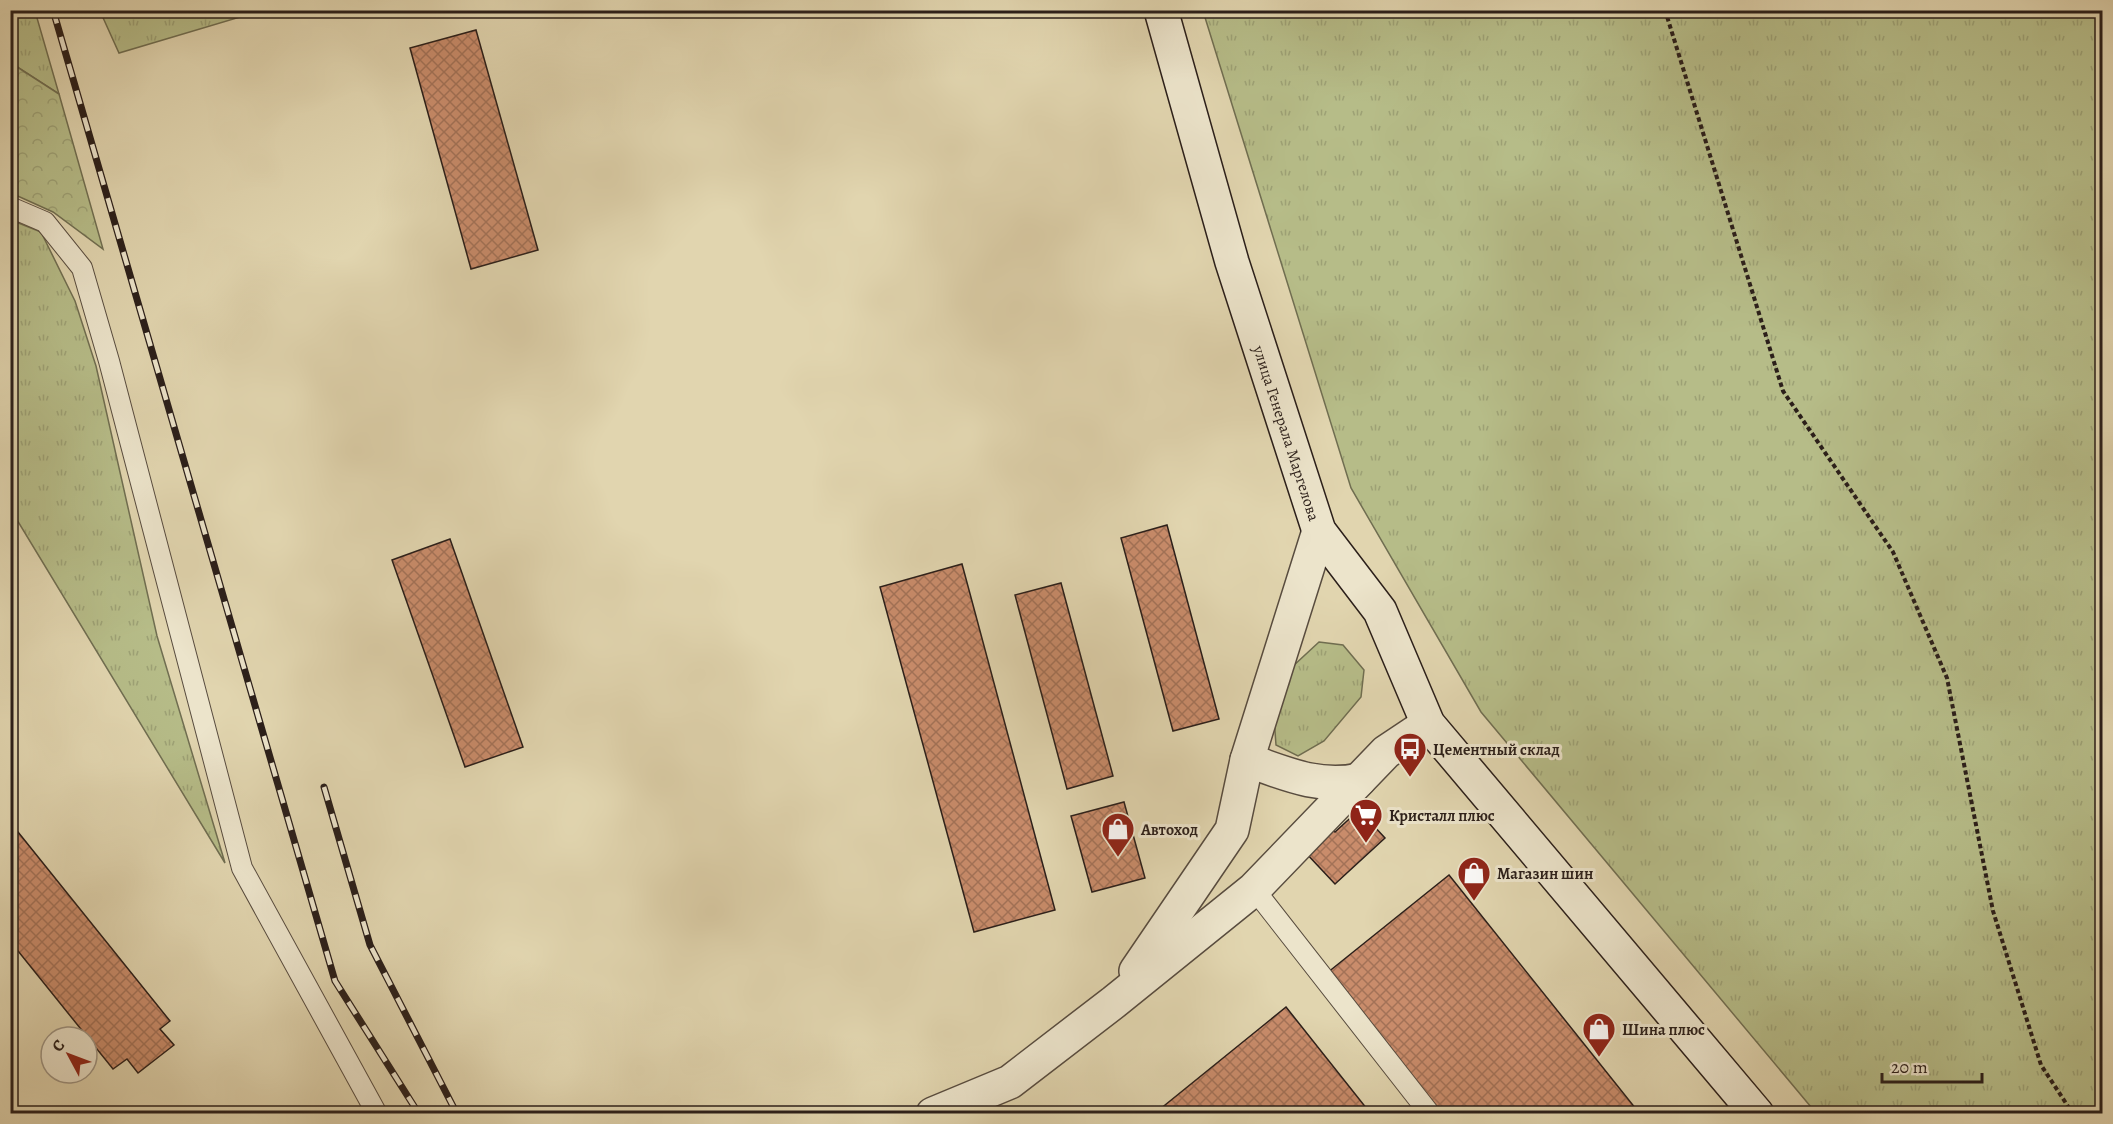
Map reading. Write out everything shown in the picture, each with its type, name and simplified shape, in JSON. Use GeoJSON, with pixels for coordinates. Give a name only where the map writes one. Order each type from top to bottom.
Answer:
{"type":"FeatureCollection","features":[{"type":"Feature","properties":{"kind":"street","name":"улица Генерала Маргелова"},"geometry":{"type":"LineString","coordinates":[[1161,10],[1232,262],[1318,531],[1380,611],[1428,724],[1758,1113]]}},
{"type":"Feature","properties":{"kind":"street"},"geometry":{"type":"LineString","coordinates":[[1114,1002],[1232,830],[1247,760],[1318,531]]}},
{"type":"Feature","properties":{"kind":"street"},"geometry":{"type":"LineString","coordinates":[[933,1113],[1010,1082],[1114,1002],[1254,889],[1386,752],[1428,724]]}},
{"type":"Feature","properties":{"kind":"street"},"geometry":{"type":"LineString","coordinates":[[1247,760],[1306,781],[1344,784],[1359,780]]}},
{"type":"Feature","properties":{"kind":"lane"},"geometry":{"type":"LineString","coordinates":[[10,207],[45,222],[82,268],[110,362],[242,868],[377,1113]]}},
{"type":"Feature","properties":{"kind":"lane"},"geometry":{"type":"LineString","coordinates":[[1254,889],[1430,1113]]}},
{"type":"Feature","properties":{"kind":"path"},"geometry":{"type":"LineString","coordinates":[[1665,10],[1783,391],[1893,552],[1947,678],[1993,911],[2041,1065],[2073,1113]]}},
{"type":"Feature","properties":{"kind":"green space"},"geometry":{"type":"Polygon","coordinates":[[[10,11],[35,11],[59,94],[11,63],[10,11]]]}},
{"type":"Feature","properties":{"kind":"green space"},"geometry":{"type":"Polygon","coordinates":[[[100,11],[260,11],[119,53],[100,11]]]}},
{"type":"Feature","properties":{"kind":"green space"},"geometry":{"type":"Polygon","coordinates":[[[1203,11],[2102,11],[2102,1113],[1816,1113],[1481,712],[1351,488],[1203,11]]]}},
{"type":"Feature","properties":{"kind":"green space"},"geometry":{"type":"Polygon","coordinates":[[[11,63],[59,94],[103,249],[53,212],[11,193],[11,63]]]}},
{"type":"Feature","properties":{"kind":"green space"},"geometry":{"type":"Polygon","coordinates":[[[11,220],[41,232],[75,301],[96,366],[157,636],[225,863],[11,510],[11,220]]]}},
{"type":"Feature","properties":{"kind":"green space"},"geometry":{"type":"Polygon","coordinates":[[[1319,642],[1343,645],[1364,670],[1361,697],[1324,741],[1298,756],[1276,745],[1274,717],[1291,668],[1319,642]]]}},
{"type":"Feature","properties":{"kind":"building"},"geometry":{"type":"Polygon","coordinates":[[[476,30],[538,250],[471,269],[410,48],[476,30]]]}},
{"type":"Feature","properties":{"kind":"building"},"geometry":{"type":"Polygon","coordinates":[[[1167,525],[1219,719],[1173,731],[1121,538],[1167,525]]]}},
{"type":"Feature","properties":{"kind":"building"},"geometry":{"type":"Polygon","coordinates":[[[450,539],[523,747],[465,767],[392,560],[450,539]]]}},
{"type":"Feature","properties":{"kind":"building"},"geometry":{"type":"Polygon","coordinates":[[[962,564],[1055,910],[974,932],[880,587],[962,564]]]}},
{"type":"Feature","properties":{"kind":"building"},"geometry":{"type":"Polygon","coordinates":[[[1061,583],[1113,776],[1067,789],[1015,595],[1061,583]]]}},
{"type":"Feature","properties":{"kind":"building"},"geometry":{"type":"Polygon","coordinates":[[[1124,802],[1145,878],[1092,892],[1071,816],[1124,802]]]}},
{"type":"Feature","properties":{"kind":"building"},"geometry":{"type":"Polygon","coordinates":[[[1359,810],[1385,838],[1335,884],[1305,852],[1331,828],[1335,832],[1359,810]]]}},
{"type":"Feature","properties":{"kind":"building"},"geometry":{"type":"Polygon","coordinates":[[[18,832],[170,1021],[160,1029],[174,1045],[138,1073],[127,1059],[113,1069],[99,1052],[99,1025],[78,1025],[10,941],[10,838],[18,832]]]}},
{"type":"Feature","properties":{"kind":"building"},"geometry":{"type":"Polygon","coordinates":[[[1449,875],[1640,1114],[1441,1114],[1327,973],[1449,875]]]}},
{"type":"Feature","properties":{"kind":"building"},"geometry":{"type":"Polygon","coordinates":[[[1286,1007],[1371,1114],[1154,1114],[1286,1007]]]}},
{"type":"Feature","properties":{"kind":"railway"},"geometry":{"type":"LineString","coordinates":[[53,10],[335,981],[419,1114]]}},
{"type":"Feature","properties":{"kind":"railway"},"geometry":{"type":"LineString","coordinates":[[324,787],[370,945],[457,1114]]}},
{"type":"Feature","properties":{"kind":"place","name":"Цементный склад"},"geometry":{"type":"Point","coordinates":[1410,778]}},
{"type":"Feature","properties":{"kind":"place","name":"Кристалл плюс"},"geometry":{"type":"Point","coordinates":[1366,844]}},
{"type":"Feature","properties":{"kind":"place","name":"Автоход"},"geometry":{"type":"Point","coordinates":[1118,858]}},
{"type":"Feature","properties":{"kind":"place","name":"Магазин шин"},"geometry":{"type":"Point","coordinates":[1474,902]}},
{"type":"Feature","properties":{"kind":"place","name":"Шина плюс"},"geometry":{"type":"Point","coordinates":[1599,1058]}}]}
